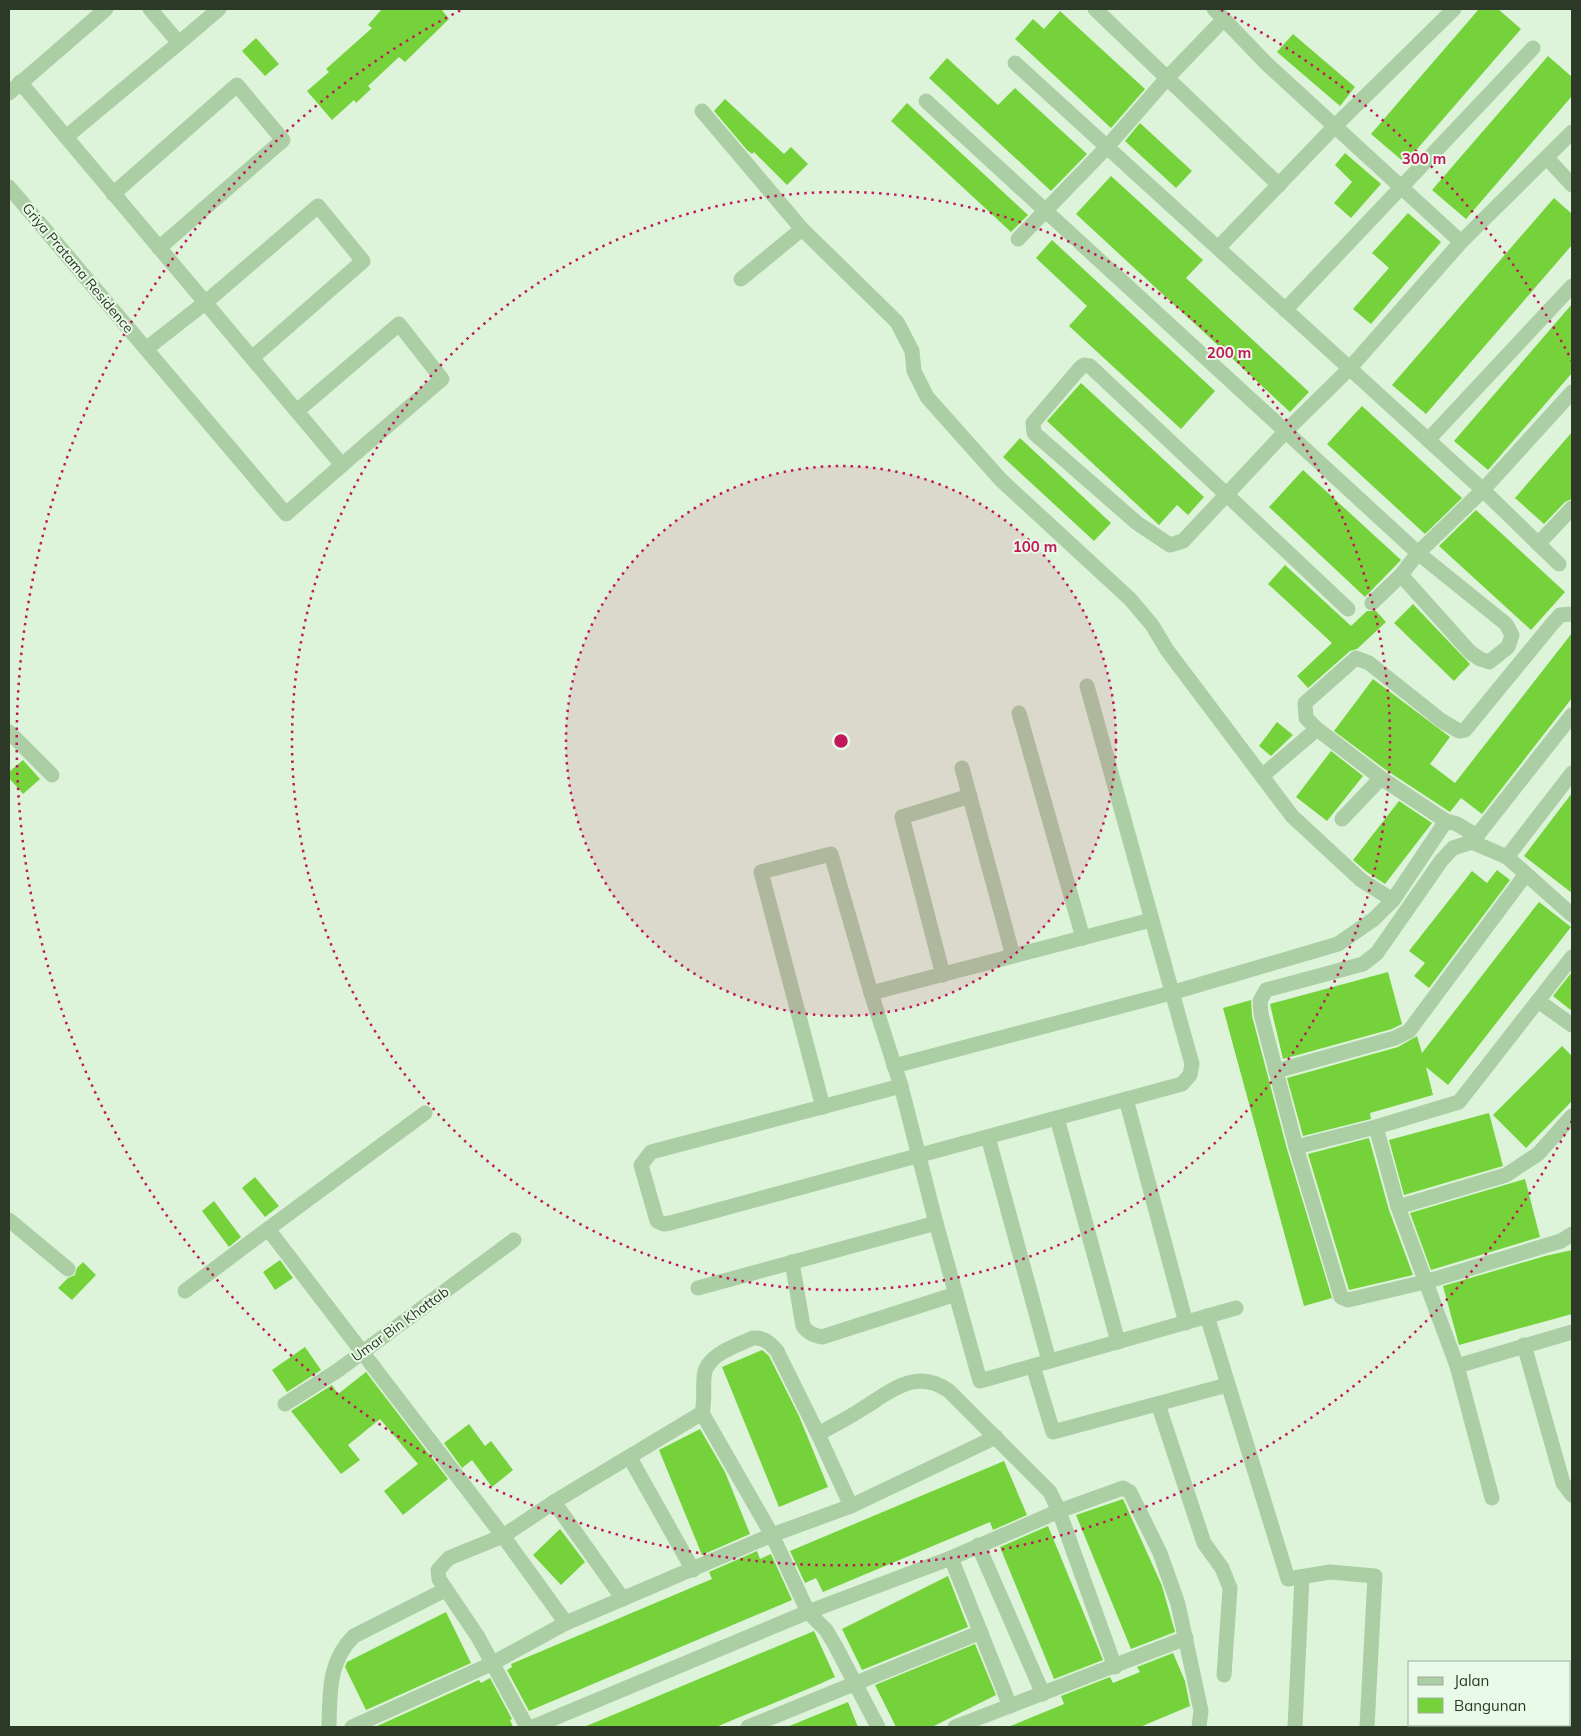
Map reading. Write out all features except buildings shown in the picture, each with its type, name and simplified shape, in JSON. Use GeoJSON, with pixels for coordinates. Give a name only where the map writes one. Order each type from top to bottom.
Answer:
{"type":"FeatureCollection","features":[{"type":"Feature","properties":{"kind":"street"},"geometry":{"type":"LineString","coordinates":[[9,93],[106,9]]}},
{"type":"Feature","properties":{"kind":"street"},"geometry":{"type":"LineString","coordinates":[[150,9],[179,43]]}},
{"type":"Feature","properties":{"kind":"street"},"geometry":{"type":"LineString","coordinates":[[66,137],[219,9]]}},
{"type":"Feature","properties":{"kind":"street"},"geometry":{"type":"LineString","coordinates":[[1096,9],[1279,185]]}},
{"type":"Feature","properties":{"kind":"street"},"geometry":{"type":"LineString","coordinates":[[1218,248],[1336,125],[1454,9]]}},
{"type":"Feature","properties":{"kind":"street"},"geometry":{"type":"LineString","coordinates":[[1018,239],[1107,147],[1168,77],[1219,14],[1267,64],[1336,125],[1461,242]]}},
{"type":"Feature","properties":{"kind":"street"},"geometry":{"type":"LineString","coordinates":[[1285,310],[1533,48]]}},
{"type":"Feature","properties":{"kind":"street"},"geometry":{"type":"LineString","coordinates":[[1016,63],[1483,490],[1559,564]]}},
{"type":"Feature","properties":{"kind":"street"},"geometry":{"type":"LineString","coordinates":[[20,82],[342,465],[442,379],[399,324],[297,411]]}},
{"type":"Feature","properties":{"kind":"street"},"geometry":{"type":"LineString","coordinates":[[113,194],[237,85],[272,126],[283,140],[159,248]]}},
{"type":"Feature","properties":{"kind":"street"},"geometry":{"type":"LineString","coordinates":[[926,101],[1046,209],[1418,553],[1506,624],[1512,635],[1508,646],[1489,662],[1480,660],[1470,652],[1401,575]]}},
{"type":"Feature","properties":{"kind":"street"},"geometry":{"type":"LineString","coordinates":[[702,111],[802,229],[897,322],[912,352],[914,371],[927,397],[1001,480],[1130,599],[1152,625],[1167,650],[1292,816],[1361,880],[1393,900]]}},
{"type":"Feature","properties":{"kind":"street"},"geometry":{"type":"LineString","coordinates":[[1348,609],[1226,493],[1090,366],[1084,365],[1080,368],[1032,423],[1034,433],[1146,530],[1170,545],[1183,541],[1226,493],[1286,431],[1350,369],[1461,242],[1572,132]]}},
{"type":"Feature","properties":{"kind":"street"},"geometry":{"type":"LineString","coordinates":[[1547,158],[1572,185]]}},
{"type":"Feature","properties":{"kind":"street","name":"Griya Pratama Residence"},"geometry":{"type":"LineString","coordinates":[[9,187],[286,514],[342,465]]}},
{"type":"Feature","properties":{"kind":"street"},"geometry":{"type":"LineString","coordinates":[[146,349],[206,302],[318,206],[363,261],[252,358]]}},
{"type":"Feature","properties":{"kind":"street"},"geometry":{"type":"LineString","coordinates":[[741,279],[802,229]]}},
{"type":"Feature","properties":{"kind":"street"},"geometry":{"type":"LineString","coordinates":[[1428,440],[1572,286]]}},
{"type":"Feature","properties":{"kind":"street"},"geometry":{"type":"LineString","coordinates":[[1372,603],[1401,575],[1418,553],[1483,490],[1572,392]]}},
{"type":"Feature","properties":{"kind":"street"},"geometry":{"type":"LineString","coordinates":[[1538,544],[1572,508]]}},
{"type":"Feature","properties":{"kind":"street"},"geometry":{"type":"LineString","coordinates":[[1572,614],[1560,615],[1465,730],[1459,732],[1442,721],[1369,663],[1356,658],[1306,703],[1306,718],[1317,730],[1380,778],[1446,821],[1457,824],[1474,839],[1507,857],[1572,915]]}},
{"type":"Feature","properties":{"kind":"street"},"geometry":{"type":"LineString","coordinates":[[901,1086],[651,1152],[641,1165],[657,1221],[664,1224],[1182,1084],[1190,1075],[1192,1064],[1087,686]]}},
{"type":"Feature","properties":{"kind":"street"},"geometry":{"type":"LineString","coordinates":[[1019,713],[1083,938]]}},
{"type":"Feature","properties":{"kind":"street"},"geometry":{"type":"LineString","coordinates":[[1572,715],[1474,839],[1453,848],[1441,861],[1377,953],[1363,964],[1266,990],[1260,1001],[1261,1014],[1296,1147],[1341,1297],[1348,1300],[1425,1282],[1561,1241],[1572,1234]]}},
{"type":"Feature","properties":{"kind":"street"},"geometry":{"type":"LineString","coordinates":[[1262,776],[1317,730]]}},
{"type":"Feature","properties":{"kind":"street"},"geometry":{"type":"LineString","coordinates":[[9,732],[52,775]]}},
{"type":"Feature","properties":{"kind":"street"},"geometry":{"type":"LineString","coordinates":[[962,768],[1013,956]]}},
{"type":"Feature","properties":{"kind":"street"},"geometry":{"type":"LineString","coordinates":[[1507,857],[1572,773]]}},
{"type":"Feature","properties":{"kind":"street"},"geometry":{"type":"LineString","coordinates":[[1342,819],[1380,778]]}},
{"type":"Feature","properties":{"kind":"street"},"geometry":{"type":"LineString","coordinates":[[943,974],[902,816],[970,796]]}},
{"type":"Feature","properties":{"kind":"street"},"geometry":{"type":"LineString","coordinates":[[894,1066],[1171,993],[1338,944],[1374,919],[1393,900],[1446,821]]}},
{"type":"Feature","properties":{"kind":"street"},"geometry":{"type":"LineString","coordinates":[[823,1107],[761,872],[831,854],[871,993],[901,1086],[918,1156],[980,1381],[1236,1308]]}},
{"type":"Feature","properties":{"kind":"street"},"geometry":{"type":"LineString","coordinates":[[1276,1071],[1395,1038],[1409,1031],[1526,874]]}},
{"type":"Feature","properties":{"kind":"street"},"geometry":{"type":"LineString","coordinates":[[871,993],[1151,920]]}},
{"type":"Feature","properties":{"kind":"street"},"geometry":{"type":"LineString","coordinates":[[1296,1147],[1376,1127],[1460,1102],[1572,957]]}},
{"type":"Feature","properties":{"kind":"street"},"geometry":{"type":"LineString","coordinates":[[1538,1001],[1572,1025]]}},
{"type":"Feature","properties":{"kind":"street"},"geometry":{"type":"LineString","coordinates":[[1126,1099],[1186,1322]]}},
{"type":"Feature","properties":{"kind":"street"},"geometry":{"type":"LineString","coordinates":[[185,1291],[425,1113]]}},
{"type":"Feature","properties":{"kind":"street"},"geometry":{"type":"LineString","coordinates":[[1398,1207],[1506,1174],[1538,1154],[1572,1116]]}},
{"type":"Feature","properties":{"kind":"street"},"geometry":{"type":"LineString","coordinates":[[1057,1118],[1118,1342]]}},
{"type":"Feature","properties":{"kind":"street"},"geometry":{"type":"LineString","coordinates":[[1376,1127],[1398,1207],[1457,1366],[1492,1498]]}},
{"type":"Feature","properties":{"kind":"street"},"geometry":{"type":"LineString","coordinates":[[988,1137],[1049,1361]]}},
{"type":"Feature","properties":{"kind":"street"},"geometry":{"type":"LineString","coordinates":[[9,1220],[68,1269]]}},
{"type":"Feature","properties":{"kind":"street"},"geometry":{"type":"LineString","coordinates":[[698,1288],[936,1223]]}},
{"type":"Feature","properties":{"kind":"street"},"geometry":{"type":"LineString","coordinates":[[268,1229],[503,1536],[566,1623]]}},
{"type":"Feature","properties":{"kind":"street","name":"Umar Bin Khattab"},"geometry":{"type":"LineString","coordinates":[[285,1404],[302,1395],[514,1240]]}},
{"type":"Feature","properties":{"kind":"street"},"geometry":{"type":"LineString","coordinates":[[792,1262],[803,1326],[808,1332],[816,1336],[822,1337],[956,1294]]}},
{"type":"Feature","properties":{"kind":"street"},"geometry":{"type":"LineString","coordinates":[[1207,1316],[1288,1579],[1330,1572],[1375,1576],[1367,1727]]}},
{"type":"Feature","properties":{"kind":"street"},"geometry":{"type":"LineString","coordinates":[[1457,1366],[1572,1332]]}},
{"type":"Feature","properties":{"kind":"street"},"geometry":{"type":"LineString","coordinates":[[527,1727],[478,1637],[445,1590],[439,1579],[438,1570],[449,1558],[503,1536],[554,1502],[702,1413],[705,1402],[704,1376],[710,1361],[753,1338],[759,1337],[770,1343],[777,1351],[851,1506]]}},
{"type":"Feature","properties":{"kind":"street"},"geometry":{"type":"LineString","coordinates":[[1524,1345],[1563,1483],[1571,1491]]}},
{"type":"Feature","properties":{"kind":"street"},"geometry":{"type":"LineString","coordinates":[[1033,1366],[1053,1432],[1227,1385]]}},
{"type":"Feature","properties":{"kind":"street"},"geometry":{"type":"LineString","coordinates":[[818,1434],[894,1388],[922,1381],[932,1381],[949,1391],[1044,1486],[1059,1511],[1115,1667]]}},
{"type":"Feature","properties":{"kind":"street"},"geometry":{"type":"LineString","coordinates":[[1158,1404],[1204,1543],[1222,1568],[1230,1588],[1224,1675]]}},
{"type":"Feature","properties":{"kind":"street"},"geometry":{"type":"LineString","coordinates":[[702,1413],[772,1534],[808,1612],[826,1630],[878,1727]]}},
{"type":"Feature","properties":{"kind":"street"},"geometry":{"type":"LineString","coordinates":[[352,1727],[491,1664],[566,1623],[693,1570],[772,1534],[851,1506],[996,1437]]}},
{"type":"Feature","properties":{"kind":"street"},"geometry":{"type":"LineString","coordinates":[[630,1458],[693,1570]]}},
{"type":"Feature","properties":{"kind":"street"},"geometry":{"type":"LineString","coordinates":[[533,1727],[808,1612],[951,1558],[1059,1511],[1123,1488],[1130,1492],[1160,1553],[1178,1604],[1201,1711],[1199,1727]]}},
{"type":"Feature","properties":{"kind":"street"},"geometry":{"type":"LineString","coordinates":[[554,1502],[623,1599]]}},
{"type":"Feature","properties":{"kind":"street"},"geometry":{"type":"LineString","coordinates":[[978,1545],[1043,1694]]}},
{"type":"Feature","properties":{"kind":"street"},"geometry":{"type":"LineString","coordinates":[[951,1558],[1010,1706]]}},
{"type":"Feature","properties":{"kind":"street"},"geometry":{"type":"LineString","coordinates":[[1295,1727],[1302,1577]]}},
{"type":"Feature","properties":{"kind":"street"},"geometry":{"type":"LineString","coordinates":[[329,1727],[333,1670],[344,1645],[354,1636],[445,1590]]}},
{"type":"Feature","properties":{"kind":"street"},"geometry":{"type":"LineString","coordinates":[[748,1727],[981,1632]]}},
{"type":"Feature","properties":{"kind":"street"},"geometry":{"type":"LineString","coordinates":[[955,1727],[1115,1667],[1186,1638]]}}]}
